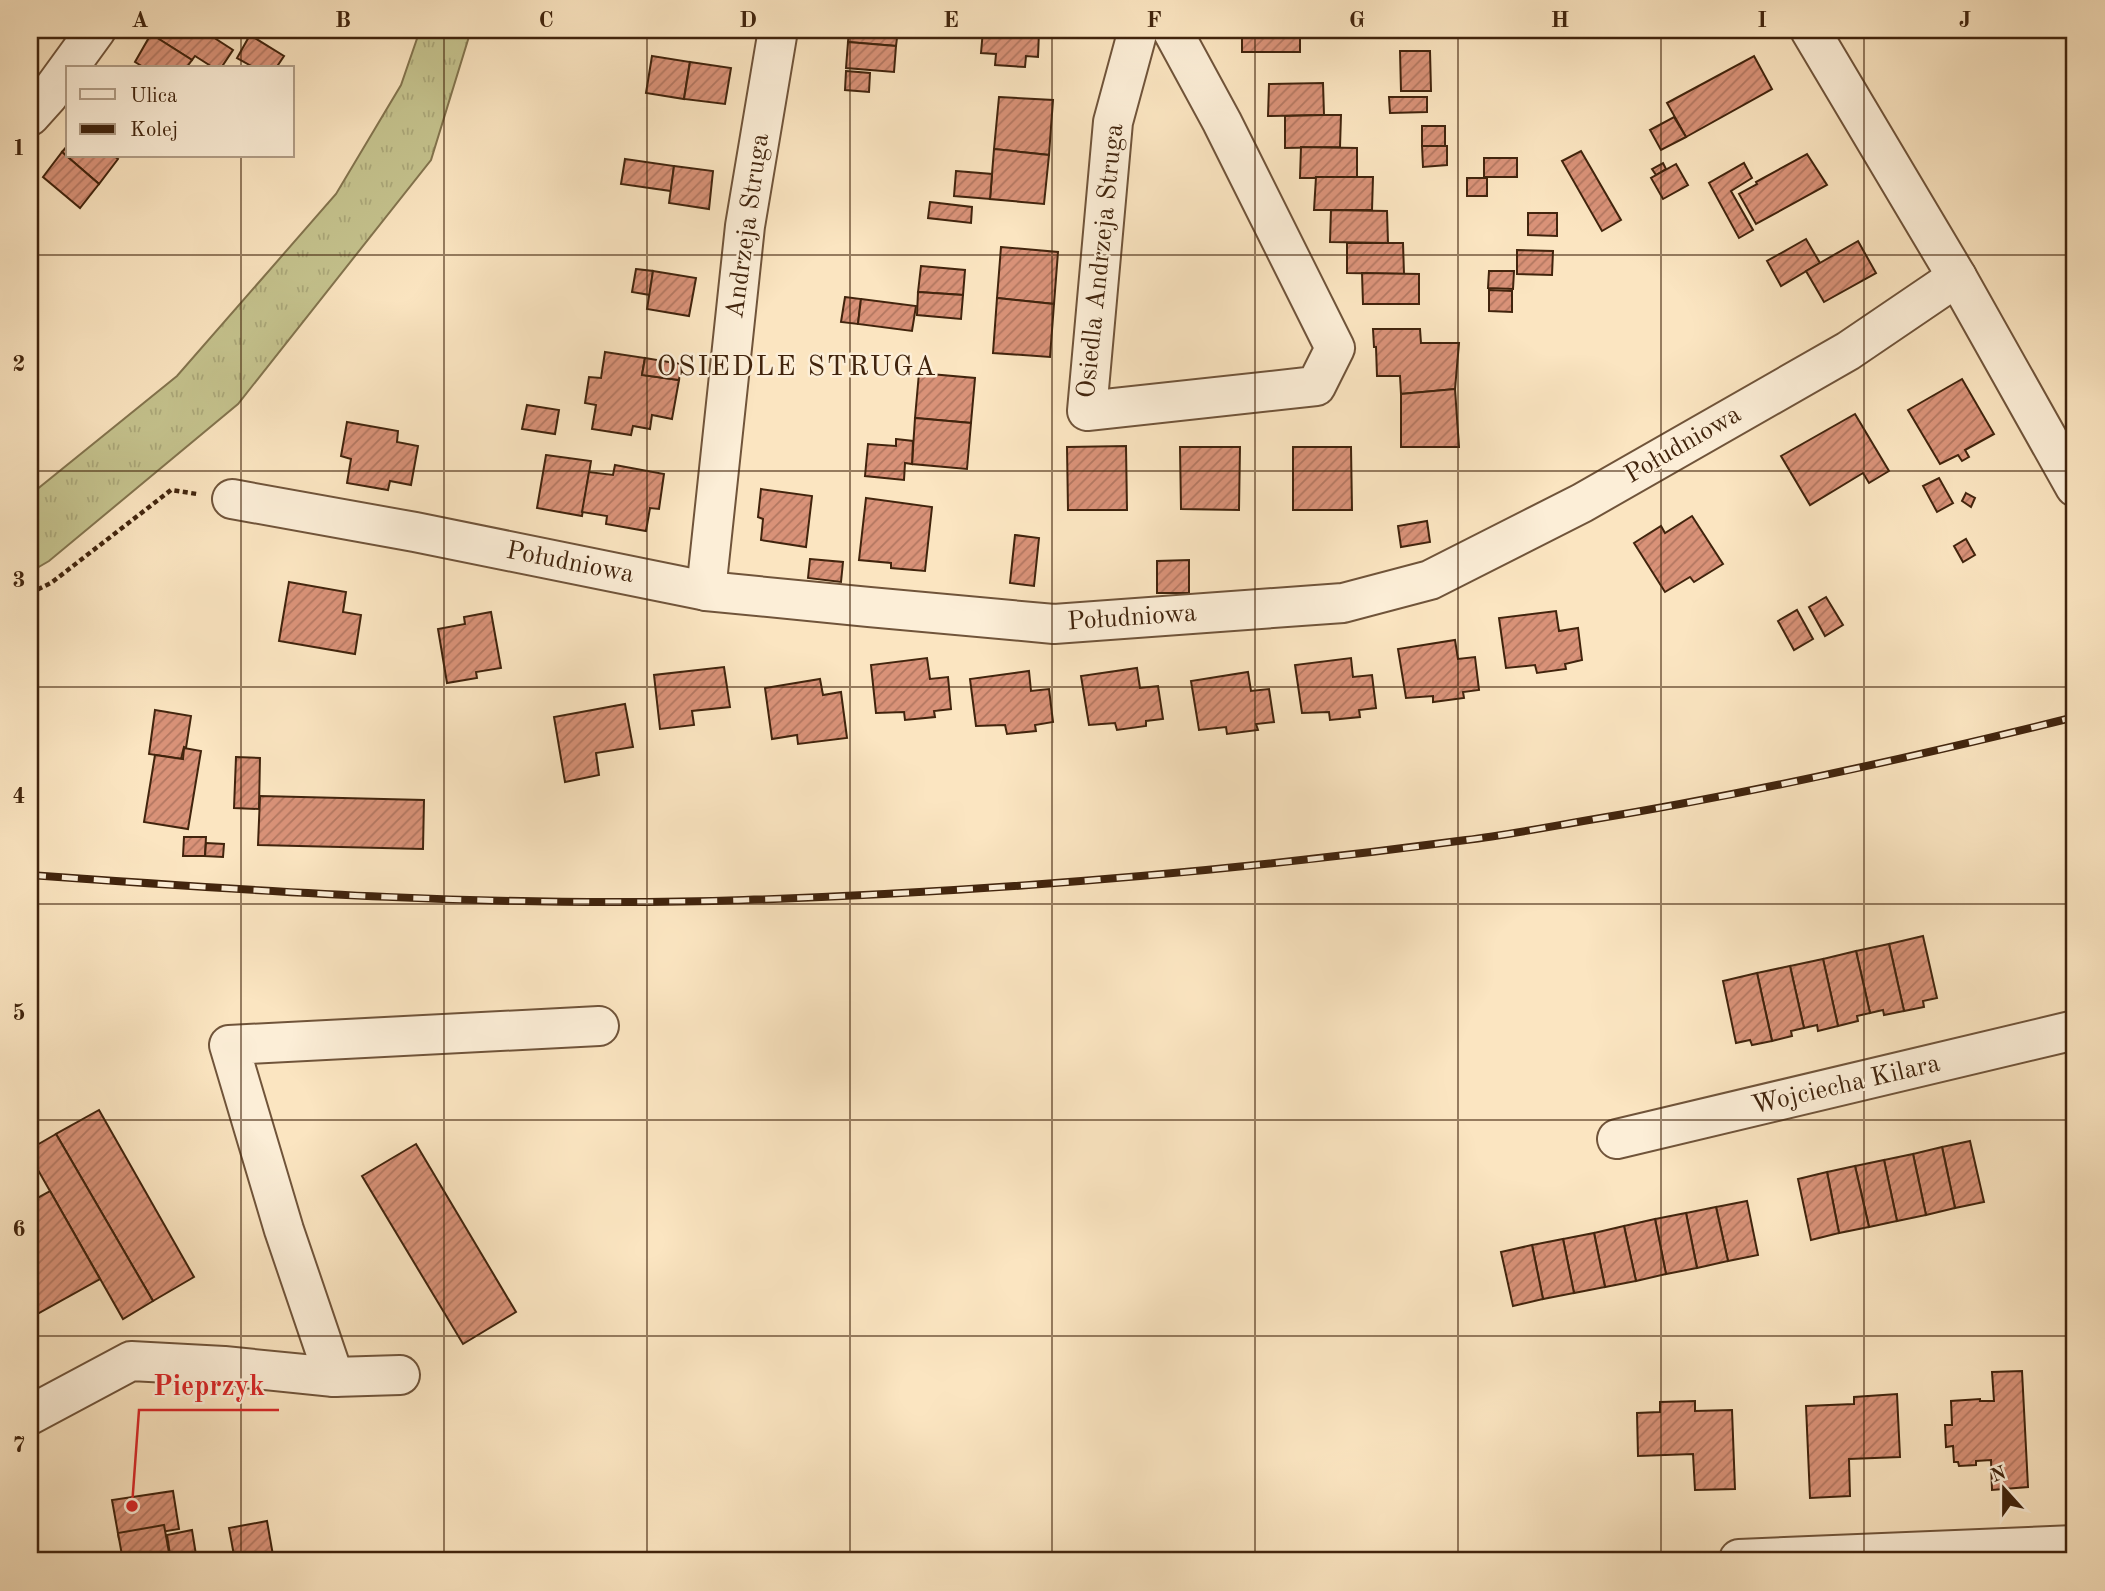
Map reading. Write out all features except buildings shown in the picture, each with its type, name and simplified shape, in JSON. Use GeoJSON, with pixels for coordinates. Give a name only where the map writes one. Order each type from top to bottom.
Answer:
{"type":"FeatureCollection","features":[{"type":"Feature","properties":{"kind":"street"},"geometry":{"type":"LineString","coordinates":[[70,66],[96,30]]}},
{"type":"Feature","properties":{"kind":"street","name":"Andrzeja Struga"},"geometry":{"type":"LineString","coordinates":[[706,591],[745,226],[778,30]]}},
{"type":"Feature","properties":{"kind":"street","name":"Osiedla Andrzeja Struga"},"geometry":{"type":"LineString","coordinates":[[1138,30],[1113,122],[1087,411],[1316,386],[1335,348],[1222,122],[1172,30]]}},
{"type":"Feature","properties":{"kind":"street"},"geometry":{"type":"LineString","coordinates":[[1810,30],[1958,277],[2075,487]]}},
{"type":"Feature","properties":{"kind":"street"},"geometry":{"type":"LineString","coordinates":[[30,116],[66,71]]}},
{"type":"Feature","properties":{"kind":"street","name":"Południowa"},"geometry":{"type":"LineString","coordinates":[[232,499],[415,532],[706,591],[1054,624],[1343,603],[1430,580],[1582,503],[1847,351],[1958,277]]}},
{"type":"Feature","properties":{"kind":"street"},"geometry":{"type":"LineString","coordinates":[[334,1377],[284,1230],[229,1045],[599,1026]]}},
{"type":"Feature","properties":{"kind":"street","name":"Wojciecha Kilara"},"geometry":{"type":"LineString","coordinates":[[1617,1139],[2075,1030]]}},
{"type":"Feature","properties":{"kind":"street"},"geometry":{"type":"LineString","coordinates":[[30,1415],[131,1361],[224,1366],[334,1377],[400,1374]]}},
{"type":"Feature","properties":{"kind":"street"},"geometry":{"type":"LineString","coordinates":[[1739,1561],[2075,1545]]}},
{"type":"Feature","properties":{"kind":"path"},"geometry":{"type":"LineString","coordinates":[[30,593],[51,583],[171,491],[232,499]]}},
{"type":"Feature","properties":{"kind":"green space"},"geometry":{"type":"Polygon","coordinates":[[[420,30],[471,30],[431,160],[238,404],[49,561],[30,572],[30,495],[177,376],[336,194],[401,85],[420,30]]]}},
{"type":"Feature","properties":{"kind":"railway"},"geometry":{"type":"LineString","coordinates":[[30,875],[387,897],[565,902],[744,900],[925,892],[1106,879],[1286,862],[1512,833],[1772,786],[2075,717]]}},
{"type":"Feature","properties":{"kind":"place","name":"Pieprzyk"},"geometry":{"type":"Point","coordinates":[132,1506]}},
{"type":"Feature","properties":{"kind":"district","name":"OSIEDLE STRUGA"},"geometry":{"type":"Point","coordinates":[797,368]}}]}
